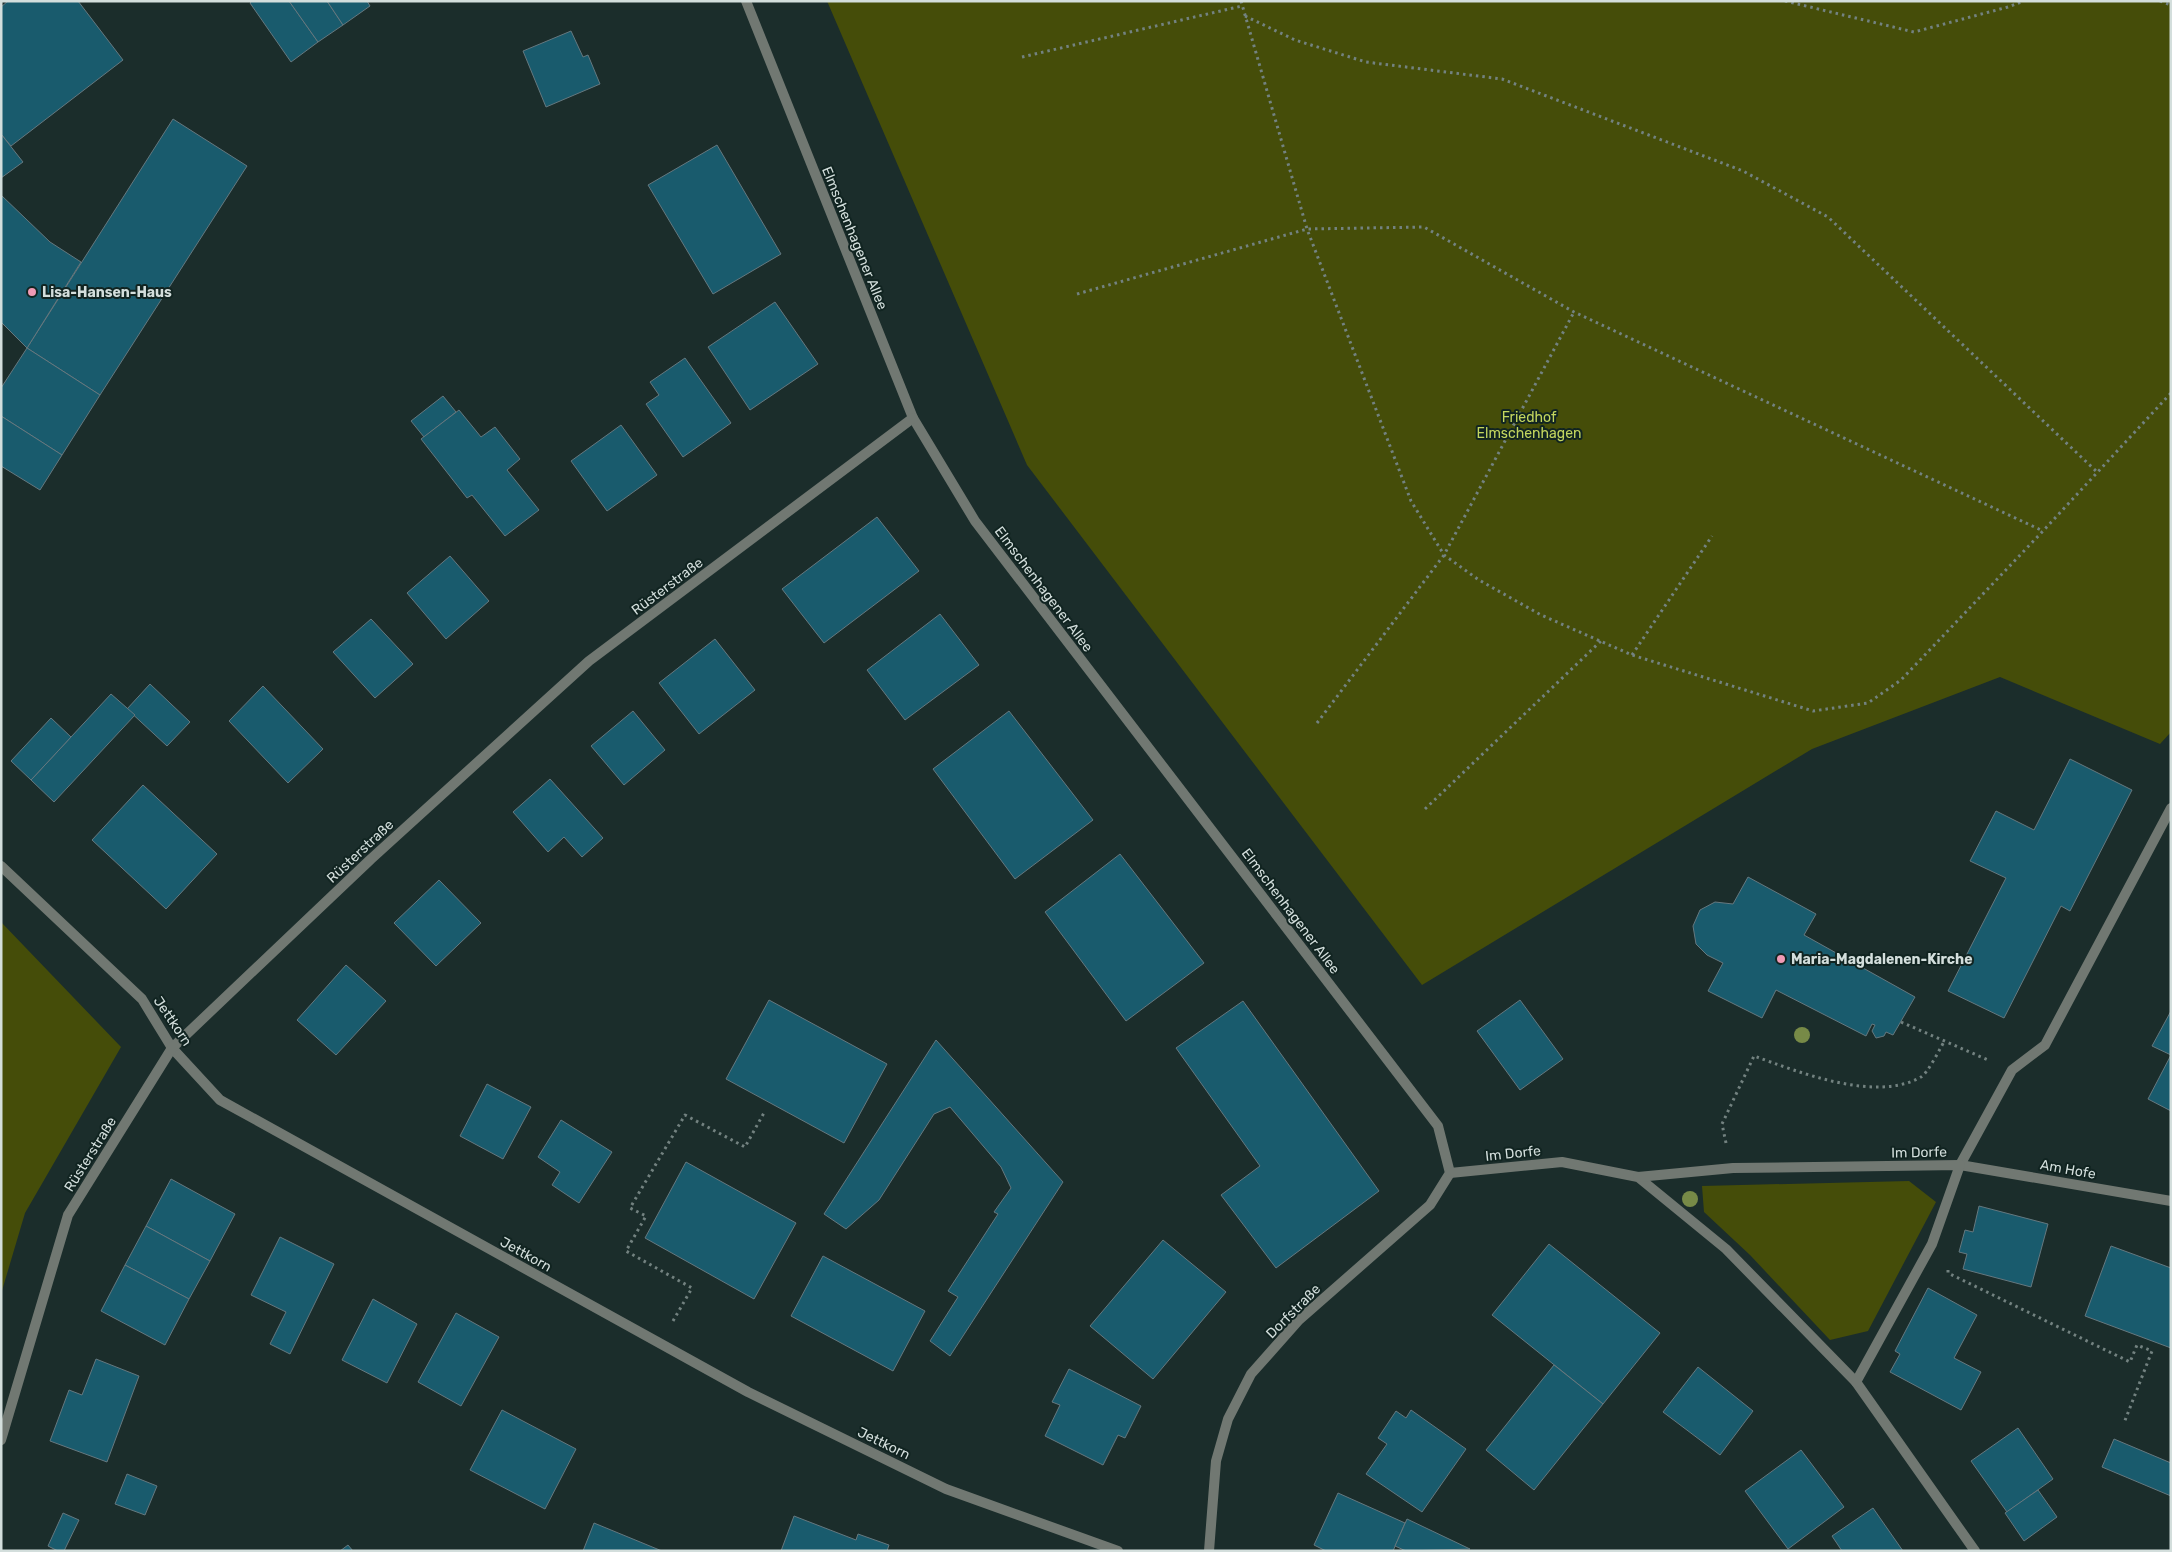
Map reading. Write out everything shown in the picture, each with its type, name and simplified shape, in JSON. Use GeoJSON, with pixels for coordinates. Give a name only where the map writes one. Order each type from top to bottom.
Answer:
{"type":"FeatureCollection","features":[{"type":"Feature","properties":{"kind":"street","name":"Elmschenhagener Allee"},"geometry":{"type":"LineString","coordinates":[[746,1],[913,418],[975,521],[1438,1126],[1450,1173]]}},
{"type":"Feature","properties":{"kind":"street","name":"Rüsterstraße"},"geometry":{"type":"LineString","coordinates":[[1,1440],[68,1215],[172,1048],[371,859],[589,661],[913,418]]}},
{"type":"Feature","properties":{"kind":"street"},"geometry":{"type":"LineString","coordinates":[[1960,1165],[2012,1070],[2045,1045],[2171,808]]}},
{"type":"Feature","properties":{"kind":"street","name":"Jettkorn"},"geometry":{"type":"LineString","coordinates":[[1,866],[142,999],[172,1048],[220,1100],[748,1392],[946,1489],[1118,1551]]}},
{"type":"Feature","properties":{"kind":"street","name":"Im Dorfe"},"geometry":{"type":"LineString","coordinates":[[1450,1173],[1562,1162],[1638,1177],[1733,1168],[1960,1165],[1932,1244],[1856,1382]]}},
{"type":"Feature","properties":{"kind":"street","name":"Am Hofe"},"geometry":{"type":"LineString","coordinates":[[1960,1165],[2171,1201]]}},
{"type":"Feature","properties":{"kind":"street","name":"Dorfstraße"},"geometry":{"type":"LineString","coordinates":[[1209,1551],[1216,1461],[1228,1419],[1251,1374],[1299,1320],[1430,1205],[1450,1173]]}},
{"type":"Feature","properties":{"kind":"street","name":"Im Dorfe"},"geometry":{"type":"LineString","coordinates":[[1638,1177],[1726,1248],[1856,1382],[1975,1551]]}},
{"type":"Feature","properties":{"kind":"path"},"geometry":{"type":"LineString","coordinates":[[1785,1],[1914,32],[2024,1]]}},
{"type":"Feature","properties":{"kind":"path"},"geometry":{"type":"LineString","coordinates":[[2160,1],[2171,5]]}},
{"type":"Feature","properties":{"kind":"path"},"geometry":{"type":"LineString","coordinates":[[1022,57],[1241,4],[1307,229],[1411,501],[1444,555],[1479,580],[1541,615],[1632,655],[1813,711],[1868,703],[1900,680],[2043,531],[2171,393]]}},
{"type":"Feature","properties":{"kind":"path"},"geometry":{"type":"LineString","coordinates":[[1245,16],[1295,40],[1366,62],[1502,79],[1743,171],[1828,217],[2097,472]]}},
{"type":"Feature","properties":{"kind":"path"},"geometry":{"type":"LineString","coordinates":[[1076,294],[1307,229],[1424,227],[1574,312],[2043,531]]}},
{"type":"Feature","properties":{"kind":"path"},"geometry":{"type":"LineString","coordinates":[[1317,723],[1444,555],[1574,312]]}},
{"type":"Feature","properties":{"kind":"path"},"geometry":{"type":"LineString","coordinates":[[1632,655],[1712,536]]}},
{"type":"Feature","properties":{"kind":"path"},"geometry":{"type":"LineString","coordinates":[[1425,809],[1601,641]]}},
{"type":"Feature","properties":{"kind":"path"},"geometry":{"type":"LineString","coordinates":[[1901,1022],[2012,1070]]}},
{"type":"Feature","properties":{"kind":"path"},"geometry":{"type":"LineString","coordinates":[[1733,1168],[1722,1124],[1754,1056],[1821,1080],[1888,1088],[1922,1076],[1944,1042]]}},
{"type":"Feature","properties":{"kind":"path"},"geometry":{"type":"LineString","coordinates":[[661,1344],[692,1288],[626,1251],[646,1216],[630,1208],[685,1115],[745,1147],[765,1111]]}},
{"type":"Feature","properties":{"kind":"path"},"geometry":{"type":"LineString","coordinates":[[1932,1244],[1947,1247],[1948,1273],[2130,1362],[2138,1345],[2152,1351],[2124,1423]]}},
{"type":"Feature","properties":{"kind":"green space","name":"Friedhof Elmschenhagen"},"geometry":{"type":"Polygon","coordinates":[[[827,1],[2171,1],[2171,732],[2160,744],[2000,677],[1812,749],[1422,985],[1027,465],[827,1]]]}},
{"type":"Feature","properties":{"kind":"green space"},"geometry":{"type":"Polygon","coordinates":[[[1,922],[121,1047],[25,1213],[1,1294],[1,922]]]}},
{"type":"Feature","properties":{"kind":"green space"},"geometry":{"type":"Polygon","coordinates":[[[1909,1181],[1936,1202],[1868,1331],[1830,1340],[1750,1255],[1704,1212],[1702,1186],[1909,1181]]]}},
{"type":"Feature","properties":{"kind":"building"},"geometry":{"type":"Polygon","coordinates":[[[8,1],[78,1],[123,60],[11,146],[1,134],[1,7],[8,1]]]}},
{"type":"Feature","properties":{"kind":"building"},"geometry":{"type":"Polygon","coordinates":[[[252,1],[289,1],[318,42],[291,62],[250,3],[252,1]]]}},
{"type":"Feature","properties":{"kind":"building"},"geometry":{"type":"Polygon","coordinates":[[[289,1],[327,1],[343,25],[318,42],[289,1]]]}},
{"type":"Feature","properties":{"kind":"building"},"geometry":{"type":"Polygon","coordinates":[[[327,1],[367,1],[370,6],[343,25],[327,1]]]}},
{"type":"Feature","properties":{"kind":"building"},"geometry":{"type":"Polygon","coordinates":[[[571,31],[583,57],[588,55],[600,84],[546,107],[523,51],[571,31]]]}},
{"type":"Feature","properties":{"kind":"building"},"geometry":{"type":"Polygon","coordinates":[[[173,119],[247,166],[100,395],[27,348],[173,119]]]}},
{"type":"Feature","properties":{"kind":"building"},"geometry":{"type":"Polygon","coordinates":[[[1,134],[23,162],[1,178],[1,134]]]}},
{"type":"Feature","properties":{"kind":"building"},"geometry":{"type":"Polygon","coordinates":[[[717,145],[781,254],[713,294],[648,185],[717,145]]]}},
{"type":"Feature","properties":{"kind":"building","name":"Lisa-Hansen-Haus"},"geometry":{"type":"Polygon","coordinates":[[[1,195],[50,242],[81,262],[27,348],[1,322],[1,195]]]}},
{"type":"Feature","properties":{"kind":"building"},"geometry":{"type":"Polygon","coordinates":[[[775,302],[818,364],[750,410],[708,347],[775,302]]]}},
{"type":"Feature","properties":{"kind":"building"},"geometry":{"type":"Polygon","coordinates":[[[27,348],[100,395],[62,455],[1,416],[1,388],[27,348]]]}},
{"type":"Feature","properties":{"kind":"building"},"geometry":{"type":"Polygon","coordinates":[[[685,358],[731,423],[683,457],[646,404],[659,395],[650,382],[685,358]]]}},
{"type":"Feature","properties":{"kind":"building"},"geometry":{"type":"Polygon","coordinates":[[[443,396],[456,412],[424,437],[411,421],[443,396]]]}},
{"type":"Feature","properties":{"kind":"building"},"geometry":{"type":"Polygon","coordinates":[[[459,410],[481,437],[495,427],[520,459],[507,470],[539,510],[505,536],[472,495],[467,498],[421,439],[459,410]]]}},
{"type":"Feature","properties":{"kind":"building"},"geometry":{"type":"Polygon","coordinates":[[[1,416],[62,455],[40,490],[1,466],[1,416]]]}},
{"type":"Feature","properties":{"kind":"building"},"geometry":{"type":"Polygon","coordinates":[[[621,425],[657,475],[607,511],[571,461],[621,425]]]}},
{"type":"Feature","properties":{"kind":"building"},"geometry":{"type":"Polygon","coordinates":[[[877,517],[919,571],[824,643],[782,589],[877,517]]]}},
{"type":"Feature","properties":{"kind":"building"},"geometry":{"type":"Polygon","coordinates":[[[450,556],[489,601],[446,639],[407,593],[450,556]]]}},
{"type":"Feature","properties":{"kind":"building"},"geometry":{"type":"Polygon","coordinates":[[[940,614],[979,665],[905,720],[867,670],[940,614]]]}},
{"type":"Feature","properties":{"kind":"building"},"geometry":{"type":"Polygon","coordinates":[[[371,619],[413,664],[375,698],[333,652],[371,619]]]}},
{"type":"Feature","properties":{"kind":"building"},"geometry":{"type":"Polygon","coordinates":[[[715,639],[755,690],[699,734],[659,683],[715,639]]]}},
{"type":"Feature","properties":{"kind":"building"},"geometry":{"type":"Polygon","coordinates":[[[150,684],[190,722],[167,746],[127,709],[150,684]]]}},
{"type":"Feature","properties":{"kind":"building"},"geometry":{"type":"Polygon","coordinates":[[[263,686],[323,749],[288,783],[229,721],[263,686]]]}},
{"type":"Feature","properties":{"kind":"building"},"geometry":{"type":"Polygon","coordinates":[[[111,694],[135,715],[54,802],[31,780],[111,694]]]}},
{"type":"Feature","properties":{"kind":"building"},"geometry":{"type":"Polygon","coordinates":[[[633,711],[665,750],[624,785],[591,746],[633,711]]]}},
{"type":"Feature","properties":{"kind":"building"},"geometry":{"type":"Polygon","coordinates":[[[1009,711],[1093,820],[1015,879],[933,769],[1009,711]]]}},
{"type":"Feature","properties":{"kind":"building"},"geometry":{"type":"Polygon","coordinates":[[[51,718],[71,737],[31,780],[11,761],[51,718]]]}},
{"type":"Feature","properties":{"kind":"building"},"geometry":{"type":"Polygon","coordinates":[[[2070,759],[2132,790],[2070,911],[2061,906],[2004,1018],[1948,991],[2006,878],[1970,861],[1996,811],[2034,830],[2070,759]]]}},
{"type":"Feature","properties":{"kind":"building"},"geometry":{"type":"Polygon","coordinates":[[[550,779],[603,838],[582,857],[564,837],[548,852],[513,812],[550,779]]]}},
{"type":"Feature","properties":{"kind":"building"},"geometry":{"type":"Polygon","coordinates":[[[143,785],[217,854],[166,909],[92,840],[143,785]]]}},
{"type":"Feature","properties":{"kind":"building"},"geometry":{"type":"Polygon","coordinates":[[[1120,854],[1204,963],[1126,1021],[1045,912],[1120,854]]]}},
{"type":"Feature","properties":{"kind":"building","name":"Maria-Magdalenen-Kirche"},"geometry":{"type":"Polygon","coordinates":[[[1748,877],[1816,914],[1804,935],[1915,997],[1893,1035],[1886,1032],[1884,1036],[1876,1038],[1872,1031],[1875,1025],[1872,1024],[1866,1036],[1776,990],[1762,1018],[1708,991],[1723,963],[1707,955],[1696,944],[1693,926],[1700,910],[1715,902],[1733,904],[1748,877]]]}},
{"type":"Feature","properties":{"kind":"building"},"geometry":{"type":"Polygon","coordinates":[[[439,880],[481,923],[436,966],[394,923],[439,880]]]}},
{"type":"Feature","properties":{"kind":"building"},"geometry":{"type":"Polygon","coordinates":[[[346,965],[386,1001],[336,1055],[297,1020],[346,965]]]}},
{"type":"Feature","properties":{"kind":"building"},"geometry":{"type":"Polygon","coordinates":[[[769,1000],[887,1064],[844,1143],[726,1079],[769,1000]]]}},
{"type":"Feature","properties":{"kind":"building"},"geometry":{"type":"Polygon","coordinates":[[[1520,1000],[1563,1059],[1520,1090],[1477,1031],[1520,1000]]]}},
{"type":"Feature","properties":{"kind":"building"},"geometry":{"type":"Polygon","coordinates":[[[1243,1001],[1379,1191],[1276,1268],[1221,1195],[1260,1166],[1176,1048],[1243,1001]]]}},
{"type":"Feature","properties":{"kind":"building"},"geometry":{"type":"Polygon","coordinates":[[[2171,1011],[2171,1055],[2152,1046],[2171,1011]]]}},
{"type":"Feature","properties":{"kind":"building"},"geometry":{"type":"Polygon","coordinates":[[[936,1040],[1063,1182],[950,1356],[930,1341],[958,1297],[948,1291],[998,1214],[994,1212],[1011,1188],[1001,1167],[950,1107],[934,1114],[879,1200],[846,1229],[824,1214],[936,1040]]]}},
{"type":"Feature","properties":{"kind":"building"},"geometry":{"type":"Polygon","coordinates":[[[2171,1055],[2171,1111],[2148,1099],[2171,1055]]]}},
{"type":"Feature","properties":{"kind":"building"},"geometry":{"type":"Polygon","coordinates":[[[487,1084],[531,1107],[503,1159],[460,1136],[487,1084]]]}},
{"type":"Feature","properties":{"kind":"building"},"geometry":{"type":"Polygon","coordinates":[[[561,1120],[612,1152],[579,1203],[552,1185],[560,1172],[538,1157],[561,1120]]]}},
{"type":"Feature","properties":{"kind":"building"},"geometry":{"type":"Polygon","coordinates":[[[686,1162],[796,1223],[754,1299],[645,1238],[686,1162]]]}},
{"type":"Feature","properties":{"kind":"building"},"geometry":{"type":"Polygon","coordinates":[[[171,1179],[235,1214],[210,1261],[146,1226],[171,1179]]]}},
{"type":"Feature","properties":{"kind":"building"},"geometry":{"type":"Polygon","coordinates":[[[1979,1206],[2048,1224],[2031,1287],[1963,1269],[1967,1254],[1959,1252],[1965,1230],[1973,1232],[1979,1206]]]}},
{"type":"Feature","properties":{"kind":"building"},"geometry":{"type":"Polygon","coordinates":[[[146,1226],[210,1261],[189,1299],[125,1265],[146,1226]]]}},
{"type":"Feature","properties":{"kind":"building"},"geometry":{"type":"Polygon","coordinates":[[[280,1237],[334,1264],[290,1354],[270,1344],[286,1312],[251,1295],[280,1237]]]}},
{"type":"Feature","properties":{"kind":"building"},"geometry":{"type":"Polygon","coordinates":[[[1163,1240],[1226,1292],[1153,1379],[1090,1326],[1163,1240]]]}},
{"type":"Feature","properties":{"kind":"building"},"geometry":{"type":"Polygon","coordinates":[[[1549,1244],[1660,1333],[1603,1404],[1492,1315],[1549,1244]]]}},
{"type":"Feature","properties":{"kind":"building"},"geometry":{"type":"Polygon","coordinates":[[[2111,1246],[2171,1268],[2171,1348],[2085,1316],[2111,1246]]]}},
{"type":"Feature","properties":{"kind":"building"},"geometry":{"type":"Polygon","coordinates":[[[823,1256],[925,1311],[893,1371],[791,1316],[823,1256]]]}},
{"type":"Feature","properties":{"kind":"building"},"geometry":{"type":"Polygon","coordinates":[[[125,1265],[189,1299],[165,1345],[101,1311],[125,1265]]]}},
{"type":"Feature","properties":{"kind":"building"},"geometry":{"type":"Polygon","coordinates":[[[1928,1288],[1977,1315],[1954,1358],[1981,1372],[1961,1410],[1890,1372],[1900,1354],[1895,1351],[1928,1288]]]}},
{"type":"Feature","properties":{"kind":"building"},"geometry":{"type":"Polygon","coordinates":[[[373,1299],[417,1324],[387,1383],[342,1360],[373,1299]]]}},
{"type":"Feature","properties":{"kind":"building"},"geometry":{"type":"Polygon","coordinates":[[[456,1313],[499,1337],[461,1406],[418,1382],[456,1313]]]}},
{"type":"Feature","properties":{"kind":"building"},"geometry":{"type":"Polygon","coordinates":[[[96,1359],[139,1376],[107,1462],[50,1441],[69,1390],[82,1395],[96,1359]]]}},
{"type":"Feature","properties":{"kind":"building"},"geometry":{"type":"Polygon","coordinates":[[[1554,1365],[1603,1404],[1534,1490],[1486,1450],[1554,1365]]]}},
{"type":"Feature","properties":{"kind":"building"},"geometry":{"type":"Polygon","coordinates":[[[1698,1367],[1753,1411],[1720,1455],[1663,1412],[1698,1367]]]}},
{"type":"Feature","properties":{"kind":"building"},"geometry":{"type":"Polygon","coordinates":[[[1069,1369],[1141,1406],[1125,1438],[1118,1435],[1103,1465],[1045,1436],[1060,1405],[1052,1402],[1069,1369]]]}},
{"type":"Feature","properties":{"kind":"building"},"geometry":{"type":"Polygon","coordinates":[[[502,1410],[576,1449],[545,1509],[470,1470],[502,1410]]]}},
{"type":"Feature","properties":{"kind":"building"},"geometry":{"type":"Polygon","coordinates":[[[1411,1410],[1466,1449],[1422,1512],[1366,1474],[1387,1444],[1378,1438],[1396,1411],[1406,1418],[1411,1410]]]}},
{"type":"Feature","properties":{"kind":"building"},"geometry":{"type":"Polygon","coordinates":[[[2018,1428],[2053,1479],[2007,1512],[1971,1461],[2018,1428]]]}},
{"type":"Feature","properties":{"kind":"building"},"geometry":{"type":"Polygon","coordinates":[[[2114,1439],[2171,1463],[2171,1496],[2102,1467],[2114,1439]]]}},
{"type":"Feature","properties":{"kind":"building"},"geometry":{"type":"Polygon","coordinates":[[[1801,1450],[1844,1507],[1788,1549],[1745,1491],[1801,1450]]]}},
{"type":"Feature","properties":{"kind":"building"},"geometry":{"type":"Polygon","coordinates":[[[127,1474],[157,1486],[145,1515],[115,1504],[127,1474]]]}},
{"type":"Feature","properties":{"kind":"building"},"geometry":{"type":"Polygon","coordinates":[[[2038,1490],[2057,1517],[2024,1541],[2005,1513],[2038,1490]]]}},
{"type":"Feature","properties":{"kind":"building"},"geometry":{"type":"Polygon","coordinates":[[[1338,1493],[1405,1523],[1393,1551],[1326,1551],[1314,1545],[1338,1493]]]}},
{"type":"Feature","properties":{"kind":"building"},"geometry":{"type":"Polygon","coordinates":[[[1873,1508],[1903,1551],[1842,1551],[1832,1536],[1873,1508]]]}},
{"type":"Feature","properties":{"kind":"building"},"geometry":{"type":"Polygon","coordinates":[[[63,1513],[79,1520],[64,1551],[58,1551],[48,1546],[63,1513]]]}},
{"type":"Feature","properties":{"kind":"building"},"geometry":{"type":"Polygon","coordinates":[[[794,1516],[856,1540],[858,1534],[889,1545],[887,1551],[781,1551],[794,1516]]]}},
{"type":"Feature","properties":{"kind":"building"},"geometry":{"type":"Polygon","coordinates":[[[1407,1519],[1470,1549],[1406,1551],[1395,1546],[1407,1519]]]}},
{"type":"Feature","properties":{"kind":"building"},"geometry":{"type":"Polygon","coordinates":[[[594,1523],[662,1551],[583,1551],[594,1523]]]}},
{"type":"Feature","properties":{"kind":"building"},"geometry":{"type":"Polygon","coordinates":[[[348,1545],[353,1551],[340,1551],[348,1545]]]}},
{"type":"Feature","properties":{"kind":"place","name":"Lisa-Hansen-Haus"},"geometry":{"type":"Point","coordinates":[32,292]}},
{"type":"Feature","properties":{"kind":"place","name":"Maria-Magdalenen-Kirche"},"geometry":{"type":"Point","coordinates":[1781,959]}}]}
